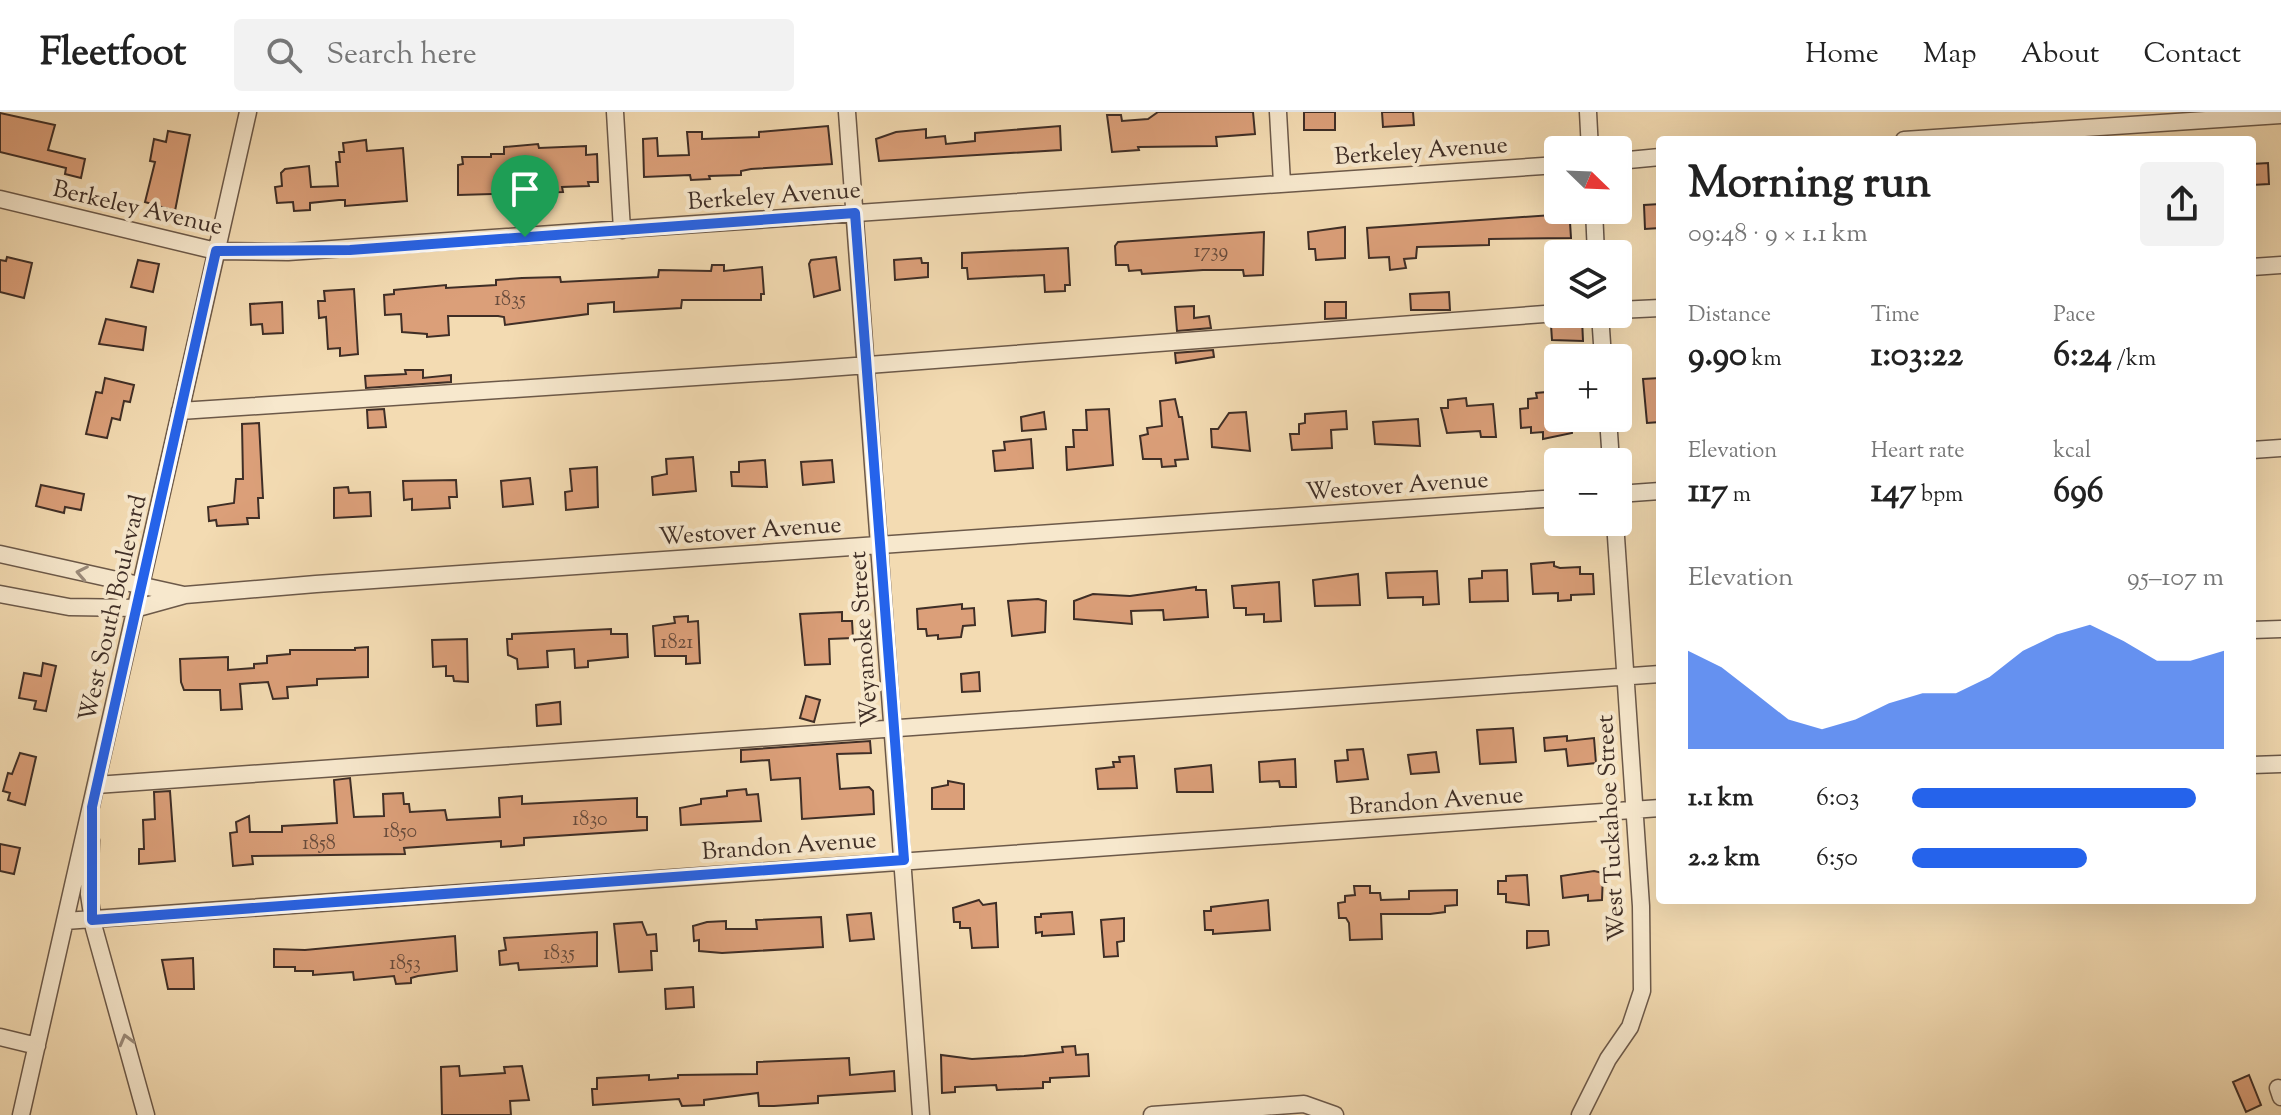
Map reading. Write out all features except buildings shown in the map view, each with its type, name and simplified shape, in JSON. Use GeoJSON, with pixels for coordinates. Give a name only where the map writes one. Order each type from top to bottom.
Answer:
{"type":"FeatureCollection","features":[{"type":"Feature","properties":{"kind":"street","name":"West South Boulevard"},"geometry":{"type":"LineString","coordinates":[[21,1115],[248,112]]}},
{"type":"Feature","properties":{"kind":"street"},"geometry":{"type":"LineString","coordinates":[[615,112],[622,230]]}},
{"type":"Feature","properties":{"kind":"street","name":"Weyanoke Street"},"geometry":{"type":"LineString","coordinates":[[847,112],[921,1115]]}},
{"type":"Feature","properties":{"kind":"street"},"geometry":{"type":"LineString","coordinates":[[1278,112],[1282,183]]}},
{"type":"Feature","properties":{"kind":"street"},"geometry":{"type":"LineString","coordinates":[[1588,112],[1589,136]]}},
{"type":"Feature","properties":{"kind":"street"},"geometry":{"type":"LineString","coordinates":[[1964,136],[2281,115]]}},
{"type":"Feature","properties":{"kind":"street"},"geometry":{"type":"LineString","coordinates":[[1632,160],[1656,157]]}},
{"type":"Feature","properties":{"kind":"street","name":"Berkeley Avenue"},"geometry":{"type":"LineString","coordinates":[[0,199],[216,251],[350,250],[1544,166]]}},
{"type":"Feature","properties":{"kind":"street"},"geometry":{"type":"LineString","coordinates":[[2256,267],[2281,265]]}},
{"type":"Feature","properties":{"kind":"street"},"geometry":{"type":"LineString","coordinates":[[1632,309],[1656,308]]}},
{"type":"Feature","properties":{"kind":"street"},"geometry":{"type":"LineString","coordinates":[[180,411],[866,366],[1544,314]]}},
{"type":"Feature","properties":{"kind":"street"},"geometry":{"type":"LineString","coordinates":[[2256,450],[2281,448]]}},
{"type":"Feature","properties":{"kind":"street"},"geometry":{"type":"LineString","coordinates":[[1632,493],[1656,491]]}},
{"type":"Feature","properties":{"kind":"street","name":"Westover Avenue"},"geometry":{"type":"LineString","coordinates":[[0,594],[69,607],[138,608],[185,595],[1544,499]]}},
{"type":"Feature","properties":{"kind":"street","name":"West Tuckahoe Street"},"geometry":{"type":"LineString","coordinates":[[1580,1115],[1608,1059],[1630,1027],[1642,991],[1641,906],[1616,536]]}},
{"type":"Feature","properties":{"kind":"street","name":"Westover Avenue"},"geometry":{"type":"LineString","coordinates":[[0,554],[185,595]]}},
{"type":"Feature","properties":{"kind":"street"},"geometry":{"type":"LineString","coordinates":[[2256,630],[2281,629]]}},
{"type":"Feature","properties":{"kind":"street"},"geometry":{"type":"LineString","coordinates":[[96,785],[1656,674]]}},
{"type":"Feature","properties":{"kind":"street"},"geometry":{"type":"LineString","coordinates":[[2256,765],[2281,764]]}},
{"type":"Feature","properties":{"kind":"street"},"geometry":{"type":"LineString","coordinates":[[92,807],[92,920],[146,1115]]}},
{"type":"Feature","properties":{"kind":"street","name":"Brandon Avenue"},"geometry":{"type":"LineString","coordinates":[[65,921],[1656,808]]}},
{"type":"Feature","properties":{"kind":"street"},"geometry":{"type":"LineString","coordinates":[[0,1037],[37,1046]]}},
{"type":"Feature","properties":{"kind":"street"},"geometry":{"type":"LineString","coordinates":[[1152,1115],[1304,1104],[1335,1115]]}},
{"type":"Feature","properties":{"kind":"route"},"geometry":{"type":"LineString","coordinates":[[855,213],[904,860],[92,920],[89,894],[92,807],[216,251],[350,250],[525,237],[855,213]]}}]}
